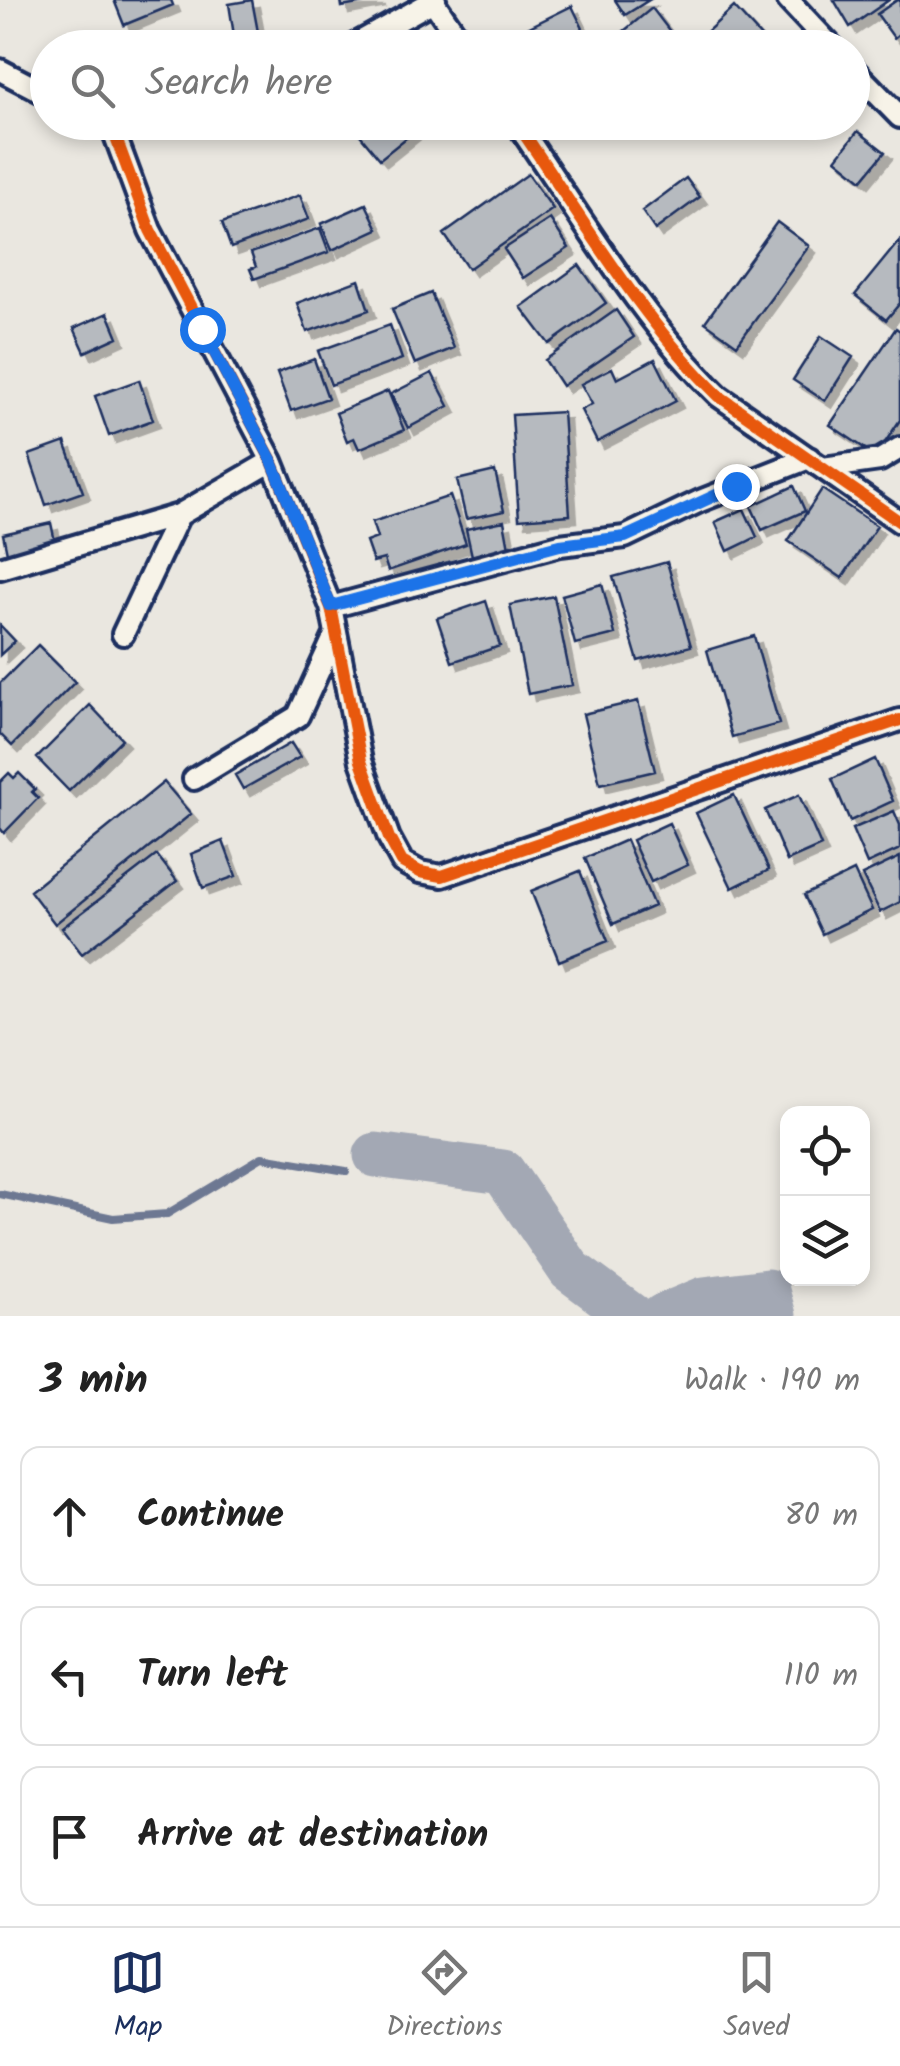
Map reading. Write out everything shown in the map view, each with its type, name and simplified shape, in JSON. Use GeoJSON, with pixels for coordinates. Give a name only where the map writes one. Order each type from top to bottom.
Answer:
{"type":"FeatureCollection","features":[{"type":"Feature","properties":{"kind":"street"},"geometry":{"type":"LineString","coordinates":[[788,0],[816,30]]}},
{"type":"Feature","properties":{"kind":"street"},"geometry":{"type":"LineString","coordinates":[[382,30],[434,1],[453,30]]}},
{"type":"Feature","properties":{"kind":"street"},"geometry":{"type":"LineString","coordinates":[[0,70],[30,86]]}},
{"type":"Feature","properties":{"kind":"street"},"geometry":{"type":"LineString","coordinates":[[870,86],[900,117]]}},
{"type":"Feature","properties":{"kind":"street"},"geometry":{"type":"LineString","coordinates":[[112,140],[150,230],[272,461],[331,606],[361,761],[389,838],[402,862],[420,872],[442,876],[900,720]]}},
{"type":"Feature","properties":{"kind":"street"},"geometry":{"type":"LineString","coordinates":[[528,140],[643,305],[700,377],[719,396],[900,522]]}},
{"type":"Feature","properties":{"kind":"street"},"geometry":{"type":"LineString","coordinates":[[331,606],[560,545],[625,537],[700,501],[816,463],[880,460],[900,448]]}},
{"type":"Feature","properties":{"kind":"street"},"geometry":{"type":"LineString","coordinates":[[0,568],[179,514],[272,461]]}},
{"type":"Feature","properties":{"kind":"street"},"geometry":{"type":"LineString","coordinates":[[122,634],[179,514]]}},
{"type":"Feature","properties":{"kind":"street"},"geometry":{"type":"LineString","coordinates":[[194,780],[298,716],[336,633]]}},
{"type":"Feature","properties":{"kind":"building"},"geometry":{"type":"Polygon","coordinates":[[[114,0],[171,0],[173,5],[124,25],[114,0]]]}},
{"type":"Feature","properties":{"kind":"building"},"geometry":{"type":"Polygon","coordinates":[[[252,0],[258,30],[233,30],[229,4],[252,0]]]}},
{"type":"Feature","properties":{"kind":"building"},"geometry":{"type":"Polygon","coordinates":[[[341,0],[379,0],[342,7],[341,0]]]}},
{"type":"Feature","properties":{"kind":"building"},"geometry":{"type":"Polygon","coordinates":[[[615,0],[649,0],[625,15],[615,0]]]}},
{"type":"Feature","properties":{"kind":"building"},"geometry":{"type":"Polygon","coordinates":[[[834,0],[889,0],[850,27],[834,0]]]}},
{"type":"Feature","properties":{"kind":"building"},"geometry":{"type":"Polygon","coordinates":[[[897,0],[900,33],[894,38],[877,14],[897,0]]]}},
{"type":"Feature","properties":{"kind":"building"},"geometry":{"type":"Polygon","coordinates":[[[572,6],[584,30],[523,30],[572,6]]]}},
{"type":"Feature","properties":{"kind":"building"},"geometry":{"type":"Polygon","coordinates":[[[734,7],[755,30],[709,30],[734,7]]]}},
{"type":"Feature","properties":{"kind":"building"},"geometry":{"type":"Polygon","coordinates":[[[652,8],[669,30],[625,30],[652,8]]]}},
{"type":"Feature","properties":{"kind":"building"},"geometry":{"type":"Polygon","coordinates":[[[364,140],[404,140],[380,159],[364,140]]]}},
{"type":"Feature","properties":{"kind":"building"},"geometry":{"type":"Polygon","coordinates":[[[851,140],[870,140],[885,152],[862,180],[836,159],[851,140]]]}},
{"type":"Feature","properties":{"kind":"building"},"geometry":{"type":"Polygon","coordinates":[[[528,174],[553,209],[468,269],[444,234],[528,174]]]}},
{"type":"Feature","properties":{"kind":"building"},"geometry":{"type":"Polygon","coordinates":[[[686,178],[700,197],[655,230],[642,211],[686,178]]]}},
{"type":"Feature","properties":{"kind":"building"},"geometry":{"type":"Polygon","coordinates":[[[300,195],[309,219],[231,248],[222,223],[300,195]]]}},
{"type":"Feature","properties":{"kind":"building"},"geometry":{"type":"Polygon","coordinates":[[[366,204],[378,229],[332,250],[321,224],[366,204]]]}},
{"type":"Feature","properties":{"kind":"building"},"geometry":{"type":"Polygon","coordinates":[[[550,219],[569,248],[523,278],[504,249],[550,219]]]}},
{"type":"Feature","properties":{"kind":"building"},"geometry":{"type":"Polygon","coordinates":[[[777,222],[809,246],[737,345],[705,322],[777,222]]]}},
{"type":"Feature","properties":{"kind":"building"},"geometry":{"type":"Polygon","coordinates":[[[320,228],[329,252],[254,279],[250,269],[256,267],[251,253],[320,228]]]}},
{"type":"Feature","properties":{"kind":"building"},"geometry":{"type":"Polygon","coordinates":[[[900,240],[900,303],[886,320],[855,295],[900,240]]]}},
{"type":"Feature","properties":{"kind":"building"},"geometry":{"type":"Polygon","coordinates":[[[579,265],[606,303],[549,344],[521,307],[579,265]]]}},
{"type":"Feature","properties":{"kind":"building"},"geometry":{"type":"Polygon","coordinates":[[[359,280],[369,310],[307,332],[297,303],[359,280]]]}},
{"type":"Feature","properties":{"kind":"building"},"geometry":{"type":"Polygon","coordinates":[[[431,293],[454,348],[415,364],[392,309],[431,293]]]}},
{"type":"Feature","properties":{"kind":"building"},"geometry":{"type":"Polygon","coordinates":[[[616,310],[634,337],[562,386],[545,360],[616,310]]]}},
{"type":"Feature","properties":{"kind":"building"},"geometry":{"type":"Polygon","coordinates":[[[108,313],[118,337],[85,352],[74,328],[108,313]]]}},
{"type":"Feature","properties":{"kind":"building"},"geometry":{"type":"Polygon","coordinates":[[[390,325],[402,359],[331,385],[318,351],[390,325]]]}},
{"type":"Feature","properties":{"kind":"building"},"geometry":{"type":"Polygon","coordinates":[[[896,328],[900,331],[900,420],[876,456],[830,425],[896,328]]]}},
{"type":"Feature","properties":{"kind":"building"},"geometry":{"type":"Polygon","coordinates":[[[821,336],[853,357],[825,401],[793,380],[821,336]]]}},
{"type":"Feature","properties":{"kind":"building"},"geometry":{"type":"Polygon","coordinates":[[[314,359],[328,398],[291,411],[277,373],[314,359]]]}},
{"type":"Feature","properties":{"kind":"building"},"geometry":{"type":"Polygon","coordinates":[[[655,359],[676,401],[597,442],[581,410],[592,404],[581,384],[612,368],[617,379],[655,359]]]}},
{"type":"Feature","properties":{"kind":"building"},"geometry":{"type":"Polygon","coordinates":[[[432,373],[449,406],[408,428],[391,394],[432,373]]]}},
{"type":"Feature","properties":{"kind":"building"},"geometry":{"type":"Polygon","coordinates":[[[139,380],[153,420],[109,436],[95,396],[139,380]]]}},
{"type":"Feature","properties":{"kind":"building"},"geometry":{"type":"Polygon","coordinates":[[[388,391],[404,430],[359,449],[354,438],[347,441],[336,413],[388,391]]]}},
{"type":"Feature","properties":{"kind":"building"},"geometry":{"type":"Polygon","coordinates":[[[563,412],[570,515],[519,519],[512,415],[563,412]]]}},
{"type":"Feature","properties":{"kind":"building"},"geometry":{"type":"Polygon","coordinates":[[[65,442],[83,492],[46,505],[29,455],[65,442]]]}},
{"type":"Feature","properties":{"kind":"building"},"geometry":{"type":"Polygon","coordinates":[[[495,471],[504,511],[466,519],[457,480],[495,471]]]}},
{"type":"Feature","properties":{"kind":"building"},"geometry":{"type":"Polygon","coordinates":[[[794,486],[805,511],[762,530],[751,506],[794,486]]]}},
{"type":"Feature","properties":{"kind":"building"},"geometry":{"type":"Polygon","coordinates":[[[822,489],[877,526],[842,578],[788,541],[822,489]]]}},
{"type":"Feature","properties":{"kind":"building"},"geometry":{"type":"Polygon","coordinates":[[[450,496],[466,544],[388,571],[384,559],[373,562],[366,542],[377,538],[372,522],[450,496]]]}},
{"type":"Feature","properties":{"kind":"building"},"geometry":{"type":"Polygon","coordinates":[[[744,509],[757,537],[728,551],[715,522],[744,509]]]}},
{"type":"Feature","properties":{"kind":"building"},"geometry":{"type":"Polygon","coordinates":[[[504,521],[509,548],[472,556],[466,529],[504,521]]]}},
{"type":"Feature","properties":{"kind":"building"},"geometry":{"type":"Polygon","coordinates":[[[51,523],[56,546],[8,558],[3,534],[51,523]]]}},
{"type":"Feature","properties":{"kind":"building"},"geometry":{"type":"Polygon","coordinates":[[[667,562],[691,646],[638,661],[613,577],[667,562]]]}},
{"type":"Feature","properties":{"kind":"building"},"geometry":{"type":"Polygon","coordinates":[[[602,584],[615,634],[575,644],[562,595],[602,584]]]}},
{"type":"Feature","properties":{"kind":"building"},"geometry":{"type":"Polygon","coordinates":[[[554,596],[572,685],[528,694],[510,605],[554,596]]]}},
{"type":"Feature","properties":{"kind":"building"},"geometry":{"type":"Polygon","coordinates":[[[486,601],[500,646],[452,662],[437,618],[486,601]]]}},
{"type":"Feature","properties":{"kind":"building"},"geometry":{"type":"Polygon","coordinates":[[[0,625],[15,641],[0,655],[0,625]]]}},
{"type":"Feature","properties":{"kind":"building"},"geometry":{"type":"Polygon","coordinates":[[[754,636],[779,724],[732,737],[707,650],[754,636]]]}},
{"type":"Feature","properties":{"kind":"building"},"geometry":{"type":"Polygon","coordinates":[[[38,645],[75,682],[12,746],[0,734],[0,683],[38,645]]]}},
{"type":"Feature","properties":{"kind":"building"},"geometry":{"type":"Polygon","coordinates":[[[638,701],[655,771],[600,784],[583,714],[638,701]]]}},
{"type":"Feature","properties":{"kind":"building"},"geometry":{"type":"Polygon","coordinates":[[[90,705],[122,739],[69,791],[37,758],[90,705]]]}},
{"type":"Feature","properties":{"kind":"building"},"geometry":{"type":"Polygon","coordinates":[[[291,743],[300,757],[243,789],[235,775],[291,743]]]}},
{"type":"Feature","properties":{"kind":"building"},"geometry":{"type":"Polygon","coordinates":[[[875,759],[893,801],[850,821],[832,779],[875,759]]]}},
{"type":"Feature","properties":{"kind":"building"},"geometry":{"type":"Polygon","coordinates":[[[9,773],[14,778],[19,773],[35,789],[32,792],[38,798],[4,833],[0,828],[0,782],[9,773]]]}},
{"type":"Feature","properties":{"kind":"building"},"geometry":{"type":"Polygon","coordinates":[[[164,782],[191,814],[55,924],[30,891],[164,782]]]}},
{"type":"Feature","properties":{"kind":"building"},"geometry":{"type":"Polygon","coordinates":[[[734,795],[769,870],[732,888],[696,813],[734,795]]]}},
{"type":"Feature","properties":{"kind":"building"},"geometry":{"type":"Polygon","coordinates":[[[799,795],[821,846],[787,861],[765,810],[799,795]]]}},
{"type":"Feature","properties":{"kind":"building"},"geometry":{"type":"Polygon","coordinates":[[[894,811],[900,825],[900,849],[867,864],[852,829],[894,811]]]}},
{"type":"Feature","properties":{"kind":"building"},"geometry":{"type":"Polygon","coordinates":[[[669,823],[688,865],[651,882],[632,840],[669,823]]]}},
{"type":"Feature","properties":{"kind":"building"},"geometry":{"type":"Polygon","coordinates":[[[626,840],[654,906],[613,924],[585,858],[626,840]]]}},
{"type":"Feature","properties":{"kind":"building"},"geometry":{"type":"Polygon","coordinates":[[[223,841],[236,876],[203,888],[191,854],[223,841]]]}},
{"type":"Feature","properties":{"kind":"building"},"geometry":{"type":"Polygon","coordinates":[[[157,855],[177,881],[82,954],[62,928],[157,855]]]}},
{"type":"Feature","properties":{"kind":"building"},"geometry":{"type":"Polygon","coordinates":[[[900,857],[900,902],[880,912],[862,875],[900,857]]]}},
{"type":"Feature","properties":{"kind":"building"},"geometry":{"type":"Polygon","coordinates":[[[580,871],[608,941],[559,961],[531,891],[580,871]]]}},
{"type":"Feature","properties":{"kind":"building"},"geometry":{"type":"Polygon","coordinates":[[[854,871],[872,910],[822,934],[804,895],[854,871]]]}},
{"type":"Feature","properties":{"kind":"waterway"},"geometry":{"type":"LineString","coordinates":[[376,1155],[503,1172],[570,1270],[632,1316]]}},
{"type":"Feature","properties":{"kind":"waterway"},"geometry":{"type":"LineString","coordinates":[[0,1194],[113,1218],[167,1214],[262,1157],[346,1171]]}},
{"type":"Feature","properties":{"kind":"waterway"},"geometry":{"type":"LineString","coordinates":[[663,1316],[704,1299],[767,1291],[774,1316]]}},
{"type":"Feature","properties":{"kind":"cycle path"},"geometry":{"type":"LineString","coordinates":[[117,140],[150,230],[272,461],[331,607],[361,761],[389,838],[402,862],[420,872],[442,876],[900,720]]}},
{"type":"Feature","properties":{"kind":"cycle path"},"geometry":{"type":"LineString","coordinates":[[528,140],[663,334],[719,396],[900,522]]}},
{"type":"Feature","properties":{"kind":"route"},"geometry":{"type":"LineString","coordinates":[[202,329],[272,461],[331,606],[560,545],[625,537],[736,486]]}}]}
